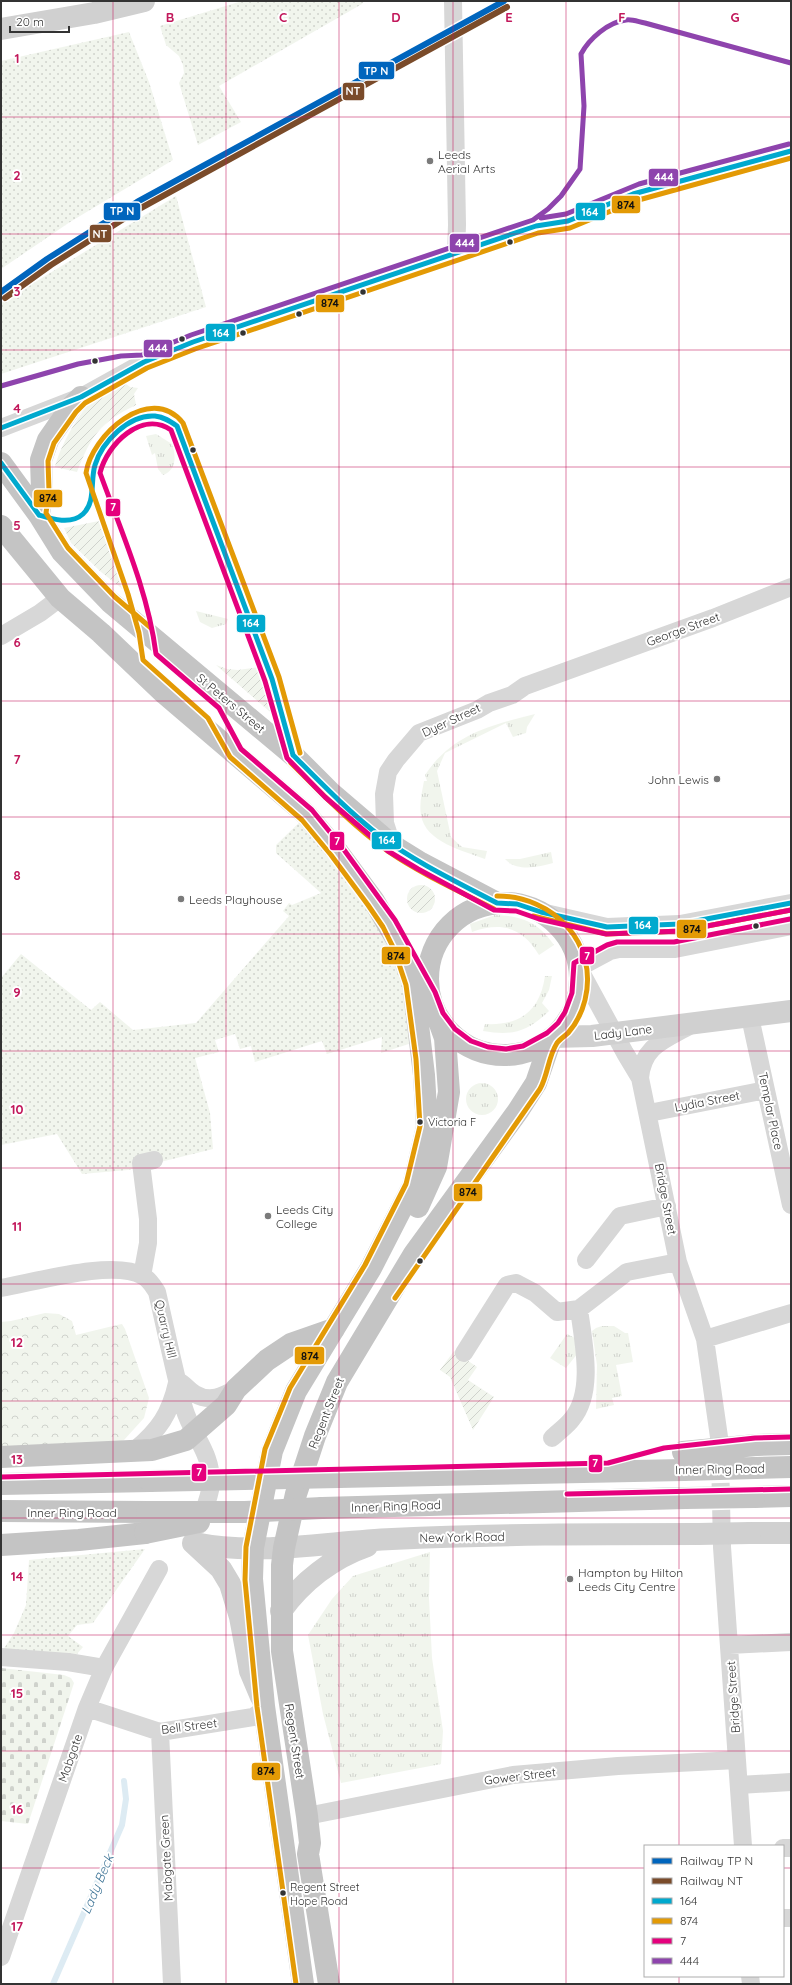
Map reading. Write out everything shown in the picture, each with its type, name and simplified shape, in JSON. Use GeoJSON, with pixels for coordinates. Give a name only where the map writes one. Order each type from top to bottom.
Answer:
{"type":"FeatureCollection","features":[{"type":"Feature","properties":{"kind":"highway"},"geometry":{"type":"LineString","coordinates":[[39,515],[42,491],[41,460],[48,440],[71,407],[81,397]]}},
{"type":"Feature","properties":{"kind":"highway","name":"St Peters Street"},"geometry":{"type":"LineString","coordinates":[[1,463],[39,515],[62,552],[110,602],[293,755],[336,797],[392,845],[497,903]]}},
{"type":"Feature","properties":{"kind":"highway"},"geometry":{"type":"LineString","coordinates":[[1,526],[60,598],[101,633],[165,694],[307,816],[337,851],[374,901],[429,995],[437,1016],[450,1034],[468,1047],[486,1054],[506,1056],[525,1053],[552,1038],[563,1028],[572,1015],[579,994],[580,970],[573,945],[560,926],[541,912],[517,904],[497,903],[475,908],[455,920],[441,935],[432,954],[428,974],[429,995]]}},
{"type":"Feature","properties":{"kind":"highway","name":"Regent Street"},"geometry":{"type":"LineString","coordinates":[[303,1984],[264,1706],[252,1579],[254,1548],[272,1451],[296,1391],[371,1268],[413,1186],[427,1127],[423,1058],[413,983],[400,946]]}},
{"type":"Feature","properties":{"kind":"highway","name":"Regent Street"},"geometry":{"type":"LineString","coordinates":[[371,1268],[404,1232],[414,1216],[436,1167],[449,1092],[445,1038],[437,1016]]}},
{"type":"Feature","properties":{"kind":"highway","name":"Regent Street"},"geometry":{"type":"LineString","coordinates":[[329,1984],[308,1854],[310,1844],[307,1816],[282,1651],[281,1611],[284,1548],[296,1494],[332,1389],[414,1254],[518,1111],[536,1083],[552,1038]]}},
{"type":"Feature","properties":{"kind":"highway"},"geometry":{"type":"LineString","coordinates":[[1,1457],[135,1450],[166,1447],[186,1440],[226,1405],[236,1389],[267,1360],[292,1344],[334,1328]]}},
{"type":"Feature","properties":{"kind":"highway"},"geometry":{"type":"LineString","coordinates":[[683,1461],[756,1445],[791,1444]]}},
{"type":"Feature","properties":{"kind":"highway","name":"Inner Ring Road"},"geometry":{"type":"LineString","coordinates":[[1,1484],[150,1482],[609,1470],[683,1461],[755,1468],[791,1467]]}},
{"type":"Feature","properties":{"kind":"highway","name":"Inner Ring Road"},"geometry":{"type":"LineString","coordinates":[[1,1511],[145,1521],[245,1512],[322,1508],[791,1496]]}},
{"type":"Feature","properties":{"kind":"highway"},"geometry":{"type":"LineString","coordinates":[[1,1545],[79,1540],[145,1521]]}},
{"type":"Feature","properties":{"kind":"street"},"geometry":{"type":"LineString","coordinates":[[1,30],[94,13],[144,1]]}},
{"type":"Feature","properties":{"kind":"street"},"geometry":{"type":"LineString","coordinates":[[453,1],[457,225],[456,254]]}},
{"type":"Feature","properties":{"kind":"street"},"geometry":{"type":"LineString","coordinates":[[1,428],[81,397],[144,362],[193,342],[536,226],[568,221],[633,194],[791,151]]}},
{"type":"Feature","properties":{"kind":"street","name":"George Street"},"geometry":{"type":"LineString","coordinates":[[574,669],[791,587]]}},
{"type":"Feature","properties":{"kind":"street"},"geometry":{"type":"LineString","coordinates":[[1,636],[40,613],[60,598]]}},
{"type":"Feature","properties":{"kind":"street","name":"Dyer Street"},"geometry":{"type":"LineString","coordinates":[[392,845],[385,822],[384,794],[388,772],[419,733],[477,710],[489,703],[512,695],[524,686],[574,669]]}},
{"type":"Feature","properties":{"kind":"street"},"geometry":{"type":"LineString","coordinates":[[541,912],[608,927],[662,926],[791,903]]}},
{"type":"Feature","properties":{"kind":"street"},"geometry":{"type":"LineString","coordinates":[[580,970],[610,951],[619,949],[674,949],[791,926]]}},
{"type":"Feature","properties":{"kind":"street","name":"Bridge Street"},"geometry":{"type":"LineString","coordinates":[[580,970],[640,1078],[649,1113],[678,1262],[705,1339],[719,1437]]}},
{"type":"Feature","properties":{"kind":"street","name":"Lady Lane"},"geometry":{"type":"LineString","coordinates":[[552,1038],[592,1036],[614,1032],[750,1017],[791,1010]]}},
{"type":"Feature","properties":{"kind":"street","name":"Templar Place"},"geometry":{"type":"LineString","coordinates":[[750,1017],[791,1205]]}},
{"type":"Feature","properties":{"kind":"street","name":"Lady Lane"},"geometry":{"type":"LineString","coordinates":[[640,1078],[642,1064],[648,1053],[655,1046],[693,1024]]}},
{"type":"Feature","properties":{"kind":"street","name":"Lydia Street"},"geometry":{"type":"LineString","coordinates":[[649,1113],[766,1090]]}},
{"type":"Feature","properties":{"kind":"street"},"geometry":{"type":"LineString","coordinates":[[142,1276],[148,1243],[148,1220],[141,1164],[154,1160]]}},
{"type":"Feature","properties":{"kind":"street"},"geometry":{"type":"LineString","coordinates":[[586,1260],[620,1216],[667,1206]]}},
{"type":"Feature","properties":{"kind":"street"},"geometry":{"type":"LineString","coordinates":[[464,1353],[507,1285],[516,1283],[535,1293],[558,1312],[579,1309],[626,1272],[678,1262]]}},
{"type":"Feature","properties":{"kind":"street","name":"Quarry Hill"},"geometry":{"type":"LineString","coordinates":[[1,1288],[102,1269],[124,1270],[142,1276],[151,1282],[157,1292],[184,1409],[194,1434]]}},
{"type":"Feature","properties":{"kind":"street"},"geometry":{"type":"LineString","coordinates":[[552,1438],[573,1418],[582,1398],[587,1371],[579,1309]]}},
{"type":"Feature","properties":{"kind":"street"},"geometry":{"type":"LineString","coordinates":[[705,1339],[791,1313]]}},
{"type":"Feature","properties":{"kind":"street"},"geometry":{"type":"LineString","coordinates":[[135,1450],[157,1430],[166,1418],[173,1401],[178,1380],[195,1394],[206,1398],[218,1398],[236,1389]]}},
{"type":"Feature","properties":{"kind":"street"},"geometry":{"type":"LineString","coordinates":[[194,1434],[205,1452],[210,1468],[211,1485],[194,1543]]}},
{"type":"Feature","properties":{"kind":"street"},"geometry":{"type":"LineString","coordinates":[[145,1521],[174,1523],[182,1529],[221,1569],[230,1584],[240,1616],[250,1671],[264,1706]]}},
{"type":"Feature","properties":{"kind":"street","name":"New York Road"},"geometry":{"type":"LineString","coordinates":[[194,1543],[214,1547],[284,1548],[387,1539],[594,1534],[791,1533]]}},
{"type":"Feature","properties":{"kind":"street"},"geometry":{"type":"LineString","coordinates":[[281,1611],[292,1596],[325,1568],[347,1553],[387,1539]]}},
{"type":"Feature","properties":{"kind":"street","name":"Bridge Street"},"geometry":{"type":"LineString","coordinates":[[722,1547],[743,1845]]}},
{"type":"Feature","properties":{"kind":"street","name":"Mabgate"},"geometry":{"type":"LineString","coordinates":[[1,1956],[87,1708],[104,1668],[159,1569]]}},
{"type":"Feature","properties":{"kind":"street"},"geometry":{"type":"LineString","coordinates":[[729,1645],[791,1642]]}},
{"type":"Feature","properties":{"kind":"street"},"geometry":{"type":"LineString","coordinates":[[1,1657],[68,1662],[104,1668]]}},
{"type":"Feature","properties":{"kind":"street","name":"Bell Street"},"geometry":{"type":"LineString","coordinates":[[87,1708],[160,1732],[253,1717],[259,1713],[264,1706]]}},
{"type":"Feature","properties":{"kind":"street","name":"Mabgate Green"},"geometry":{"type":"LineString","coordinates":[[160,1732],[172,1984]]}},
{"type":"Feature","properties":{"kind":"street","name":"Gower Street"},"geometry":{"type":"LineString","coordinates":[[307,1816],[512,1776],[618,1766],[737,1760]]}},
{"type":"Feature","properties":{"kind":"street"},"geometry":{"type":"LineString","coordinates":[[739,1785],[791,1782]]}},
{"type":"Feature","properties":{"kind":"green space"},"geometry":{"type":"Polygon","coordinates":[[[242,1],[364,1],[362,4],[219,86],[241,122],[198,145],[179,83],[184,73],[183,65],[179,56],[166,45],[160,26],[242,1]]]}},
{"type":"Feature","properties":{"kind":"green space"},"geometry":{"type":"Polygon","coordinates":[[[129,32],[149,82],[173,160],[70,222],[1,269],[1,61],[129,32]]]}},
{"type":"Feature","properties":{"kind":"green space"},"geometry":{"type":"Polygon","coordinates":[[[176,196],[206,307],[1,374],[1,303],[176,196]]]}},
{"type":"Feature","properties":{"kind":"green space"},"geometry":{"type":"Polygon","coordinates":[[[125,383],[130,387],[138,388],[134,394],[136,405],[105,424],[98,431],[92,439],[77,472],[55,467],[60,451],[81,414],[100,396],[125,383]]]}},
{"type":"Feature","properties":{"kind":"green space"},"geometry":{"type":"Polygon","coordinates":[[[156,434],[172,444],[175,457],[171,470],[163,475],[158,469],[155,453],[152,455],[146,436],[156,434]]]}},
{"type":"Feature","properties":{"kind":"green space"},"geometry":{"type":"Polygon","coordinates":[[[104,520],[129,594],[101,572],[71,543],[64,528],[104,520]]]}},
{"type":"Feature","properties":{"kind":"green space"},"geometry":{"type":"Polygon","coordinates":[[[196,611],[228,619],[226,624],[212,628],[200,622],[196,611]]]}},
{"type":"Feature","properties":{"kind":"green space"},"geometry":{"type":"Polygon","coordinates":[[[216,665],[227,669],[238,670],[260,667],[267,677],[273,691],[278,712],[277,718],[216,665]]]}},
{"type":"Feature","properties":{"kind":"green space"},"geometry":{"type":"Polygon","coordinates":[[[535,714],[527,727],[526,733],[513,737],[506,723],[445,753],[437,771],[451,837],[462,847],[487,851],[485,859],[457,849],[437,839],[424,824],[421,815],[420,807],[424,781],[427,781],[425,775],[447,750],[474,733],[503,722],[535,714]]]}},
{"type":"Feature","properties":{"kind":"green space"},"geometry":{"type":"Polygon","coordinates":[[[307,815],[374,901],[421,1040],[381,1053],[382,1037],[327,1054],[322,1041],[255,1062],[251,1046],[240,1049],[235,1034],[215,1040],[219,1052],[195,1058],[210,1113],[213,1149],[128,1170],[82,1174],[57,1134],[1,1145],[1,978],[21,954],[91,1010],[100,1002],[133,1030],[196,1023],[289,916],[283,911],[289,903],[292,905],[321,893],[276,853],[276,845],[307,815]]]}},
{"type":"Feature","properties":{"kind":"green space"},"geometry":{"type":"Polygon","coordinates":[[[551,852],[553,863],[535,867],[515,866],[505,859],[520,859],[551,852]]]}},
{"type":"Feature","properties":{"kind":"green space"},"geometry":{"type":"Polygon","coordinates":[[[421,885],[431,889],[435,899],[431,909],[421,913],[411,909],[407,899],[411,889],[421,885]]]}},
{"type":"Feature","properties":{"kind":"green space"},"geometry":{"type":"Polygon","coordinates":[[[495,915],[513,917],[529,922],[542,931],[554,945],[539,955],[526,938],[511,929],[493,927],[472,932],[470,924],[495,915]]]}},
{"type":"Feature","properties":{"kind":"green space"},"geometry":{"type":"Polygon","coordinates":[[[545,976],[552,976],[549,990],[542,1003],[549,1011],[534,1024],[519,1031],[503,1033],[483,1031],[485,1024],[508,1022],[518,1019],[526,1014],[538,999],[545,976]]]}},
{"type":"Feature","properties":{"kind":"green space"},"geometry":{"type":"Polygon","coordinates":[[[479,1083],[485,1083],[495,1090],[498,1099],[497,1105],[491,1112],[485,1115],[479,1115],[469,1108],[466,1102],[466,1096],[473,1086],[479,1083]]]}},
{"type":"Feature","properties":{"kind":"green space"},"geometry":{"type":"Polygon","coordinates":[[[45,1313],[59,1314],[72,1321],[76,1335],[122,1324],[149,1398],[144,1418],[124,1440],[104,1447],[1,1449],[1,1322],[45,1313]]]}},
{"type":"Feature","properties":{"kind":"green space"},"geometry":{"type":"Polygon","coordinates":[[[602,1326],[614,1326],[625,1333],[628,1333],[633,1362],[616,1365],[622,1396],[612,1398],[614,1405],[596,1409],[597,1365],[592,1331],[602,1326]]]}},
{"type":"Feature","properties":{"kind":"green space"},"geometry":{"type":"Polygon","coordinates":[[[567,1334],[575,1338],[578,1353],[566,1368],[550,1358],[567,1334]]]}},
{"type":"Feature","properties":{"kind":"green space"},"geometry":{"type":"Polygon","coordinates":[[[454,1351],[477,1367],[468,1380],[494,1397],[473,1430],[450,1377],[440,1370],[454,1351]]]}},
{"type":"Feature","properties":{"kind":"green space"},"geometry":{"type":"Polygon","coordinates":[[[145,1549],[93,1623],[77,1625],[68,1636],[83,1647],[77,1654],[3,1650],[14,1633],[26,1605],[29,1560],[145,1549]]]}},
{"type":"Feature","properties":{"kind":"green space"},"geometry":{"type":"Polygon","coordinates":[[[430,1552],[429,1598],[432,1658],[443,1731],[441,1764],[341,1783],[323,1714],[308,1635],[332,1599],[353,1576],[430,1552]]]}},
{"type":"Feature","properties":{"kind":"green space"},"geometry":{"type":"Polygon","coordinates":[[[1,1668],[64,1675],[71,1678],[74,1683],[28,1824],[1,1821],[1,1668]]]}},
{"type":"Feature","properties":{"kind":"waterway","name":"Lady Beck"},"geometry":{"type":"LineString","coordinates":[[53,1984],[122,1825],[126,1799],[124,1781]]}},
{"type":"Feature","properties":{"kind":"tunnel"},"geometry":{"type":"LineString","coordinates":[[720,1456],[722,1547]]}},
{"type":"Feature","properties":{"kind":"transit line"},"geometry":{"type":"LineString","coordinates":[[1,292],[47,259],[137,202],[504,1]]}},
{"type":"Feature","properties":{"kind":"transit line","name":"444"},"geometry":{"type":"LineString","coordinates":[[1,386],[78,364],[121,356],[142,355],[191,335],[533,220],[548,209],[561,196],[580,169],[584,106],[581,54],[584,48],[594,37],[612,24],[619,21],[631,20],[645,23],[791,63]]}},
{"type":"Feature","properties":{"kind":"transit line","name":"444"},"geometry":{"type":"LineString","coordinates":[[541,218],[566,214],[639,184],[789,144]]}},
{"type":"Feature","properties":{"kind":"transit line","name":"164"},"geometry":{"type":"LineString","coordinates":[[1,428],[81,397],[144,362],[193,342],[536,226],[568,221],[633,194],[791,151]]}},
{"type":"Feature","properties":{"kind":"transit line","name":"874"},"geometry":{"type":"LineString","coordinates":[[151,628],[115,597],[68,548],[46,513],[49,491],[48,461],[54,443],[76,412],[85,403],[147,368],[195,349],[538,233],[570,228],[635,201],[791,158]]}},
{"type":"Feature","properties":{"kind":"transit line","name":"874"},"geometry":{"type":"LineString","coordinates":[[296,1984],[257,1707],[245,1580],[246,1547],[265,1449],[290,1388],[365,1265],[406,1184],[420,1126],[416,1059],[406,985],[394,949],[383,927],[368,905],[331,855],[302,820],[230,757],[208,718],[143,660],[139,633],[128,594],[86,473],[90,459],[110,430],[124,419],[139,411],[155,408],[170,412],[183,423],[279,677],[300,753]]}},
{"type":"Feature","properties":{"kind":"transit line","name":"164"},"geometry":{"type":"LineString","coordinates":[[39,515],[67,520],[83,514],[90,504],[95,465],[99,456],[110,439],[126,425],[145,417],[155,416],[161,417],[177,426],[272,679],[293,755]]}},
{"type":"Feature","properties":{"kind":"transit line","name":"7"},"geometry":{"type":"LineString","coordinates":[[790,919],[674,942],[617,942],[607,945],[574,963],[572,993],[565,1012],[558,1023],[547,1033],[523,1046],[506,1049],[488,1047],[471,1041],[455,1029],[443,1013],[435,992],[395,920],[342,847],[312,810],[241,749],[219,708],[156,654],[147,607],[140,584],[100,473],[110,451],[127,433],[138,427],[149,424],[160,425],[171,430],[265,681],[287,758],[325,797],[388,851],[494,910],[516,911],[539,919],[606,934],[681,931],[791,910]]}},
{"type":"Feature","properties":{"kind":"transit line","name":"164"},"geometry":{"type":"LineString","coordinates":[[1,463],[39,515]]}},
{"type":"Feature","properties":{"kind":"transit line","name":"164"},"geometry":{"type":"LineString","coordinates":[[293,755],[346,807],[380,836],[423,864],[497,903]]}},
{"type":"Feature","properties":{"kind":"transit line","name":"874"},"geometry":{"type":"LineString","coordinates":[[291,763],[350,821],[389,852],[427,875],[494,909]]}},
{"type":"Feature","properties":{"kind":"transit line","name":"874"},"geometry":{"type":"LineString","coordinates":[[395,1298],[540,1089],[543,1084],[554,1048],[574,1026],[585,1000],[588,979],[585,960],[578,942],[567,927],[553,914],[536,904],[517,898],[497,896]]}},
{"type":"Feature","properties":{"kind":"transit line","name":"164"},"geometry":{"type":"LineString","coordinates":[[497,903],[517,904],[541,912],[607,927],[680,924],[791,903]]}},
{"type":"Feature","properties":{"kind":"transit line","name":"874"},"geometry":{"type":"LineString","coordinates":[[533,916],[607,934],[681,931],[791,910]]}},
{"type":"Feature","properties":{"kind":"transit line","name":"7"},"geometry":{"type":"LineString","coordinates":[[1,1477],[608,1463],[664,1448],[755,1438],[791,1437]]}},
{"type":"Feature","properties":{"kind":"transit line","name":"7"},"geometry":{"type":"LineString","coordinates":[[567,1494],[791,1489]]}},
{"type":"Feature","properties":{"kind":"rail line","name":"NT"},"geometry":{"type":"LineString","coordinates":[[5,298],[51,265],[141,208],[507,7]]}},
{"type":"Feature","properties":{"kind":"place","name":"Leeds Aerial Arts"},"geometry":{"type":"Point","coordinates":[430,161]}},
{"type":"Feature","properties":{"kind":"place","name":"John Lewis"},"geometry":{"type":"Point","coordinates":[717,779]}},
{"type":"Feature","properties":{"kind":"place","name":"Leeds Playhouse"},"geometry":{"type":"Point","coordinates":[181,899]}},
{"type":"Feature","properties":{"kind":"place","name":"Victoria F"},"geometry":{"type":"Point","coordinates":[420,1122]}},
{"type":"Feature","properties":{"kind":"place","name":"Leeds City College"},"geometry":{"type":"Point","coordinates":[268,1216]}},
{"type":"Feature","properties":{"kind":"place","name":"Hampton by Hilton Leeds City Centre"},"geometry":{"type":"Point","coordinates":[570,1579]}},
{"type":"Feature","properties":{"kind":"place","name":"Regent Street Hope Road"},"geometry":{"type":"Point","coordinates":[283,1893]}}]}
